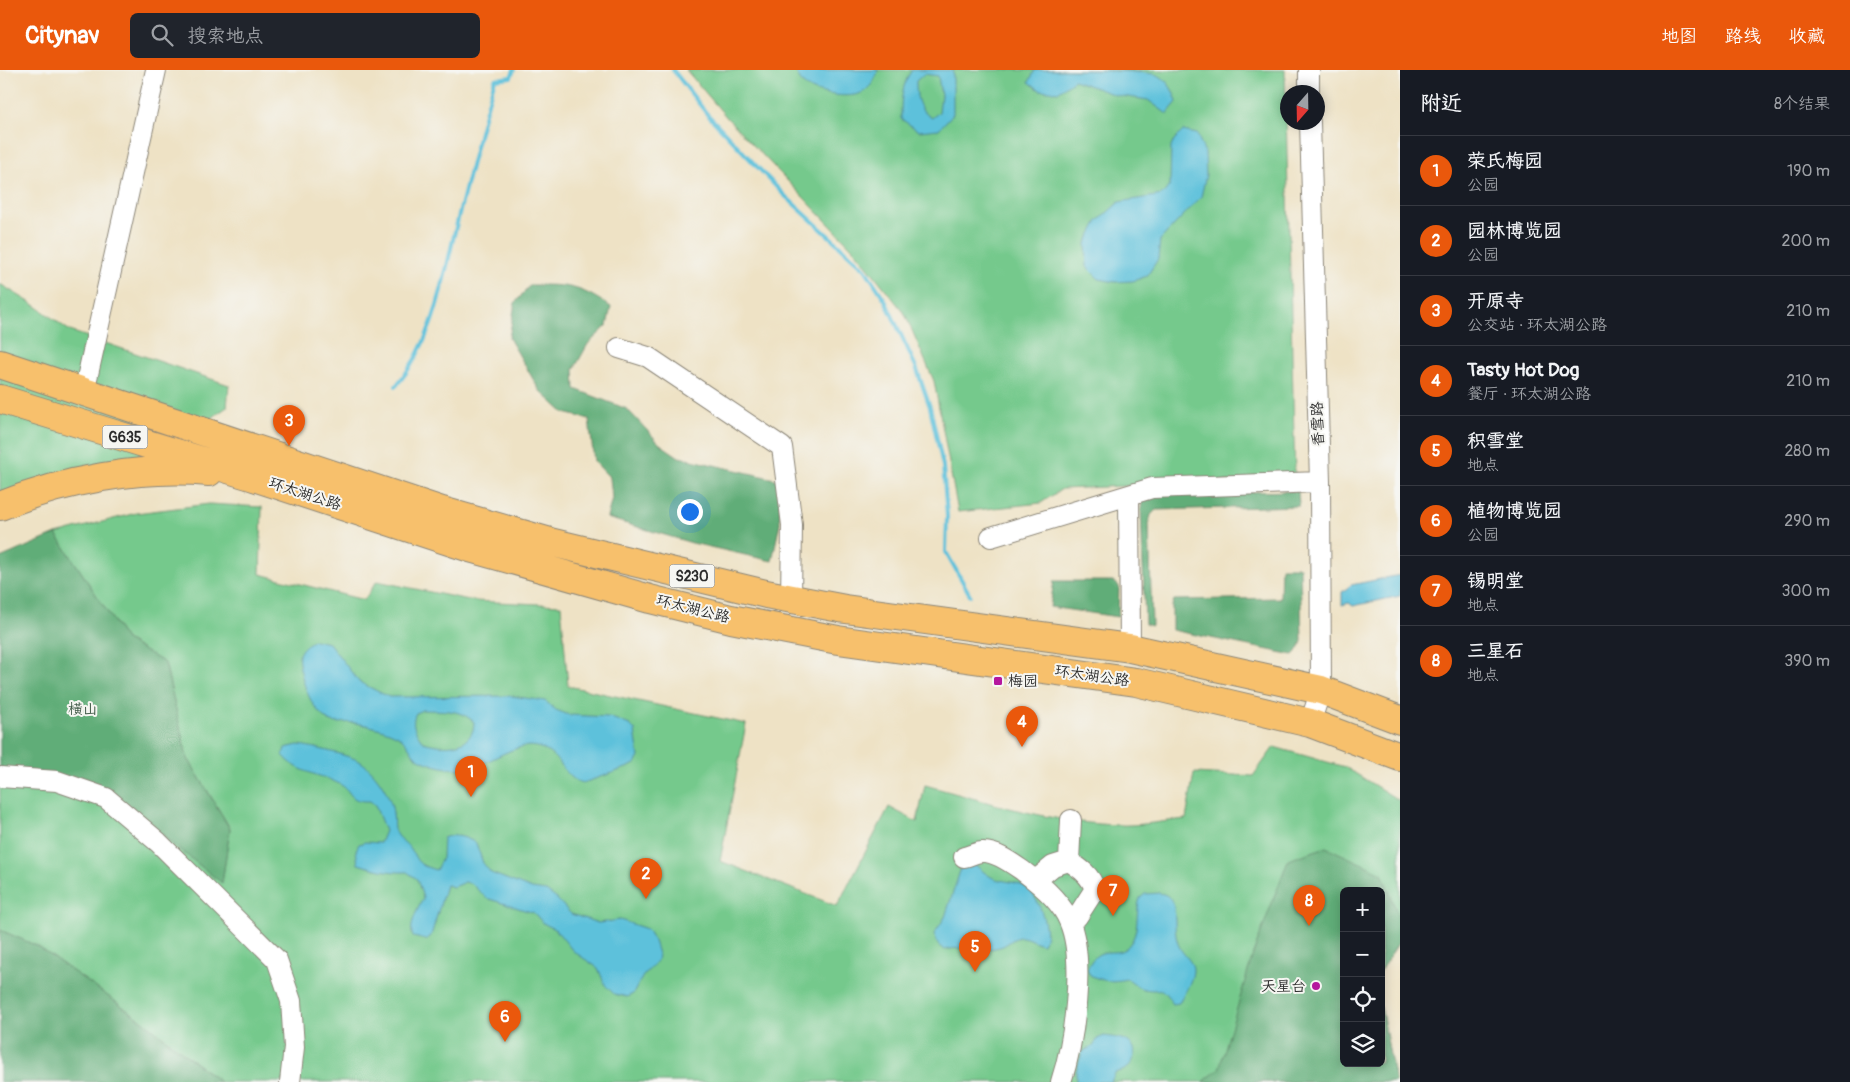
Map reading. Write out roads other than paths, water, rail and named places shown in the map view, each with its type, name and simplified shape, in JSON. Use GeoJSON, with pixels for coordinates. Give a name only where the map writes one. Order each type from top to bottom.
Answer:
{"type":"FeatureCollection","features":[{"type":"Feature","properties":{"kind":"highway","name":"环太湖公路"},"geometry":{"type":"LineString","coordinates":[[0,364],[460,516],[550,542],[845,609],[1130,648],[1321,690],[1400,720]]}},
{"type":"Feature","properties":{"kind":"highway","name":"环太湖公路"},"geometry":{"type":"LineString","coordinates":[[0,399],[251,476],[470,548],[650,599],[732,619],[838,640],[1136,682],[1310,723],[1400,757]]}},
{"type":"Feature","properties":{"kind":"highway"},"geometry":{"type":"LineString","coordinates":[[0,506],[20,498],[90,480],[151,472],[196,471],[251,476]]}},
{"type":"Feature","properties":{"kind":"street"},"geometry":{"type":"LineString","coordinates":[[84,392],[156,70]]}},
{"type":"Feature","properties":{"kind":"street"},"geometry":{"type":"LineString","coordinates":[[1308,70],[1309,85]]}},
{"type":"Feature","properties":{"kind":"street","name":"香雪路"},"geometry":{"type":"LineString","coordinates":[[1310,130],[1320,482],[1321,690],[1310,723]]}},
{"type":"Feature","properties":{"kind":"street"},"geometry":{"type":"LineString","coordinates":[[619,348],[648,357],[782,448],[792,525],[791,598]]}},
{"type":"Feature","properties":{"kind":"street"},"geometry":{"type":"LineString","coordinates":[[991,537],[1152,488],[1320,482]]}},
{"type":"Feature","properties":{"kind":"street"},"geometry":{"type":"LineString","coordinates":[[1129,496],[1130,648]]}},
{"type":"Feature","properties":{"kind":"street"},"geometry":{"type":"LineString","coordinates":[[0,777],[58,781],[106,798],[158,842],[277,960],[291,1001],[294,1047],[290,1082]]}},
{"type":"Feature","properties":{"kind":"street"},"geometry":{"type":"LineString","coordinates":[[1069,861],[1071,820]]}},
{"type":"Feature","properties":{"kind":"street"},"geometry":{"type":"LineString","coordinates":[[964,857],[983,852],[1009,861],[1036,880],[1056,901],[1069,920],[1076,952],[1077,1003],[1067,1065],[1061,1082]]}},
{"type":"Feature","properties":{"kind":"street"},"geometry":{"type":"LineString","coordinates":[[1036,880],[1053,866],[1069,861]]}},
{"type":"Feature","properties":{"kind":"street"},"geometry":{"type":"LineString","coordinates":[[1069,861],[1092,880],[1095,889],[1077,916],[1069,920]]}},
{"type":"Feature","properties":{"kind":"water"},"geometry":{"type":"Polygon","coordinates":[[[795,70],[878,70],[873,82],[866,90],[850,96],[842,96],[808,88],[802,83],[795,70]]]}},
{"type":"Feature","properties":{"kind":"water"},"geometry":{"type":"Polygon","coordinates":[[[912,70],[953,70],[953,114],[939,129],[919,131],[901,119],[902,94],[912,70]],[[924,74],[916,81],[919,103],[927,115],[932,118],[939,112],[941,95],[938,76],[924,74]]]}},
{"type":"Feature","properties":{"kind":"water"},"geometry":{"type":"Polygon","coordinates":[[[1035,70],[1118,71],[1158,75],[1168,83],[1177,102],[1167,114],[1148,100],[1115,95],[1074,80],[1058,92],[1040,90],[1029,82],[1035,70]]]}},
{"type":"Feature","properties":{"kind":"water"},"geometry":{"type":"Polygon","coordinates":[[[1183,131],[1197,134],[1205,153],[1206,175],[1201,197],[1160,240],[1158,259],[1147,276],[1133,281],[1115,282],[1099,279],[1087,267],[1086,243],[1098,221],[1119,202],[1162,195],[1170,185],[1171,147],[1174,140],[1183,131]]]}},
{"type":"Feature","properties":{"kind":"water"},"geometry":{"type":"Polygon","coordinates":[[[1400,575],[1400,596],[1353,606],[1349,603],[1342,605],[1342,592],[1351,585],[1400,575]]]}},
{"type":"Feature","properties":{"kind":"water"},"geometry":{"type":"Polygon","coordinates":[[[314,640],[329,643],[359,682],[389,697],[512,696],[545,701],[556,710],[569,715],[609,717],[630,725],[635,730],[639,757],[635,764],[629,767],[583,783],[571,777],[552,755],[537,747],[518,748],[468,768],[453,769],[430,764],[415,756],[403,740],[394,734],[360,724],[333,722],[326,719],[309,696],[300,667],[300,652],[307,644],[314,640]],[[422,710],[416,713],[414,721],[418,735],[423,742],[439,745],[456,744],[463,742],[473,731],[474,722],[462,714],[450,711],[422,710]]]}},
{"type":"Feature","properties":{"kind":"water"},"geometry":{"type":"Polygon","coordinates":[[[298,745],[349,757],[367,766],[382,784],[392,806],[396,834],[410,848],[422,865],[436,870],[442,858],[443,838],[460,836],[468,839],[476,843],[483,863],[491,873],[532,889],[546,891],[557,899],[571,914],[598,923],[620,920],[647,929],[654,941],[658,954],[657,961],[643,976],[633,994],[627,997],[614,994],[605,985],[598,968],[573,951],[556,930],[543,923],[534,913],[486,898],[472,884],[465,882],[453,887],[446,885],[431,936],[426,940],[413,937],[413,922],[423,898],[417,879],[407,872],[394,872],[358,864],[356,850],[359,844],[365,842],[380,843],[385,831],[375,805],[370,801],[354,798],[341,785],[303,770],[289,762],[283,755],[285,748],[298,745]]]}},
{"type":"Feature","properties":{"kind":"water"},"geometry":{"type":"Polygon","coordinates":[[[971,861],[993,878],[1019,884],[1031,892],[1036,899],[1045,923],[1046,931],[1043,944],[1021,937],[1015,938],[1003,946],[986,949],[959,948],[945,950],[939,946],[934,934],[945,917],[961,868],[965,863],[971,861]]]}},
{"type":"Feature","properties":{"kind":"water"},"geometry":{"type":"Polygon","coordinates":[[[1159,893],[1167,895],[1171,900],[1174,907],[1177,940],[1193,968],[1191,979],[1179,1003],[1173,1004],[1163,991],[1142,988],[1127,979],[1112,981],[1099,979],[1090,975],[1087,969],[1097,955],[1119,951],[1129,945],[1135,935],[1140,898],[1145,894],[1159,893]]]}},
{"type":"Feature","properties":{"kind":"water"},"geometry":{"type":"Polygon","coordinates":[[[1104,1036],[1122,1039],[1131,1044],[1135,1052],[1132,1063],[1125,1069],[1115,1073],[1111,1082],[1076,1082],[1076,1071],[1082,1052],[1094,1045],[1097,1039],[1104,1036]]]}},
{"type":"Feature","properties":{"kind":"waterway"},"geometry":{"type":"LineString","coordinates":[[396,386],[420,350],[435,311],[474,153],[495,79],[511,77],[514,70]]}},
{"type":"Feature","properties":{"kind":"waterway"},"geometry":{"type":"LineString","coordinates":[[673,70],[707,114],[784,195],[865,269],[885,300],[916,367],[930,407],[943,466],[947,516],[946,552],[970,595]]}},
{"type":"Feature","properties":{"kind":"place","name":"开原寺"},"geometry":{"type":"Point","coordinates":[289,446]}},
{"type":"Feature","properties":{"kind":"place","name":"梅园"},"geometry":{"type":"Point","coordinates":[998,681]}},
{"type":"Feature","properties":{"kind":"place","name":"Tasty Hot Dog"},"geometry":{"type":"Point","coordinates":[1022,747]}},
{"type":"Feature","properties":{"kind":"place","name":"荣氏梅园"},"geometry":{"type":"Point","coordinates":[471,797]}},
{"type":"Feature","properties":{"kind":"place","name":"园林博览园"},"geometry":{"type":"Point","coordinates":[646,899]}},
{"type":"Feature","properties":{"kind":"place","name":"锡明堂"},"geometry":{"type":"Point","coordinates":[1113,916]}},
{"type":"Feature","properties":{"kind":"place","name":"三星石"},"geometry":{"type":"Point","coordinates":[1309,926]}},
{"type":"Feature","properties":{"kind":"place","name":"积雪堂"},"geometry":{"type":"Point","coordinates":[975,972]}},
{"type":"Feature","properties":{"kind":"place","name":"天星台"},"geometry":{"type":"Point","coordinates":[1316,986]}},
{"type":"Feature","properties":{"kind":"place","name":"植物博览园"},"geometry":{"type":"Point","coordinates":[505,1042]}},
{"type":"Feature","properties":{"kind":"park label","name":"横山"},"geometry":{"type":"Point","coordinates":[83,709]}}]}
